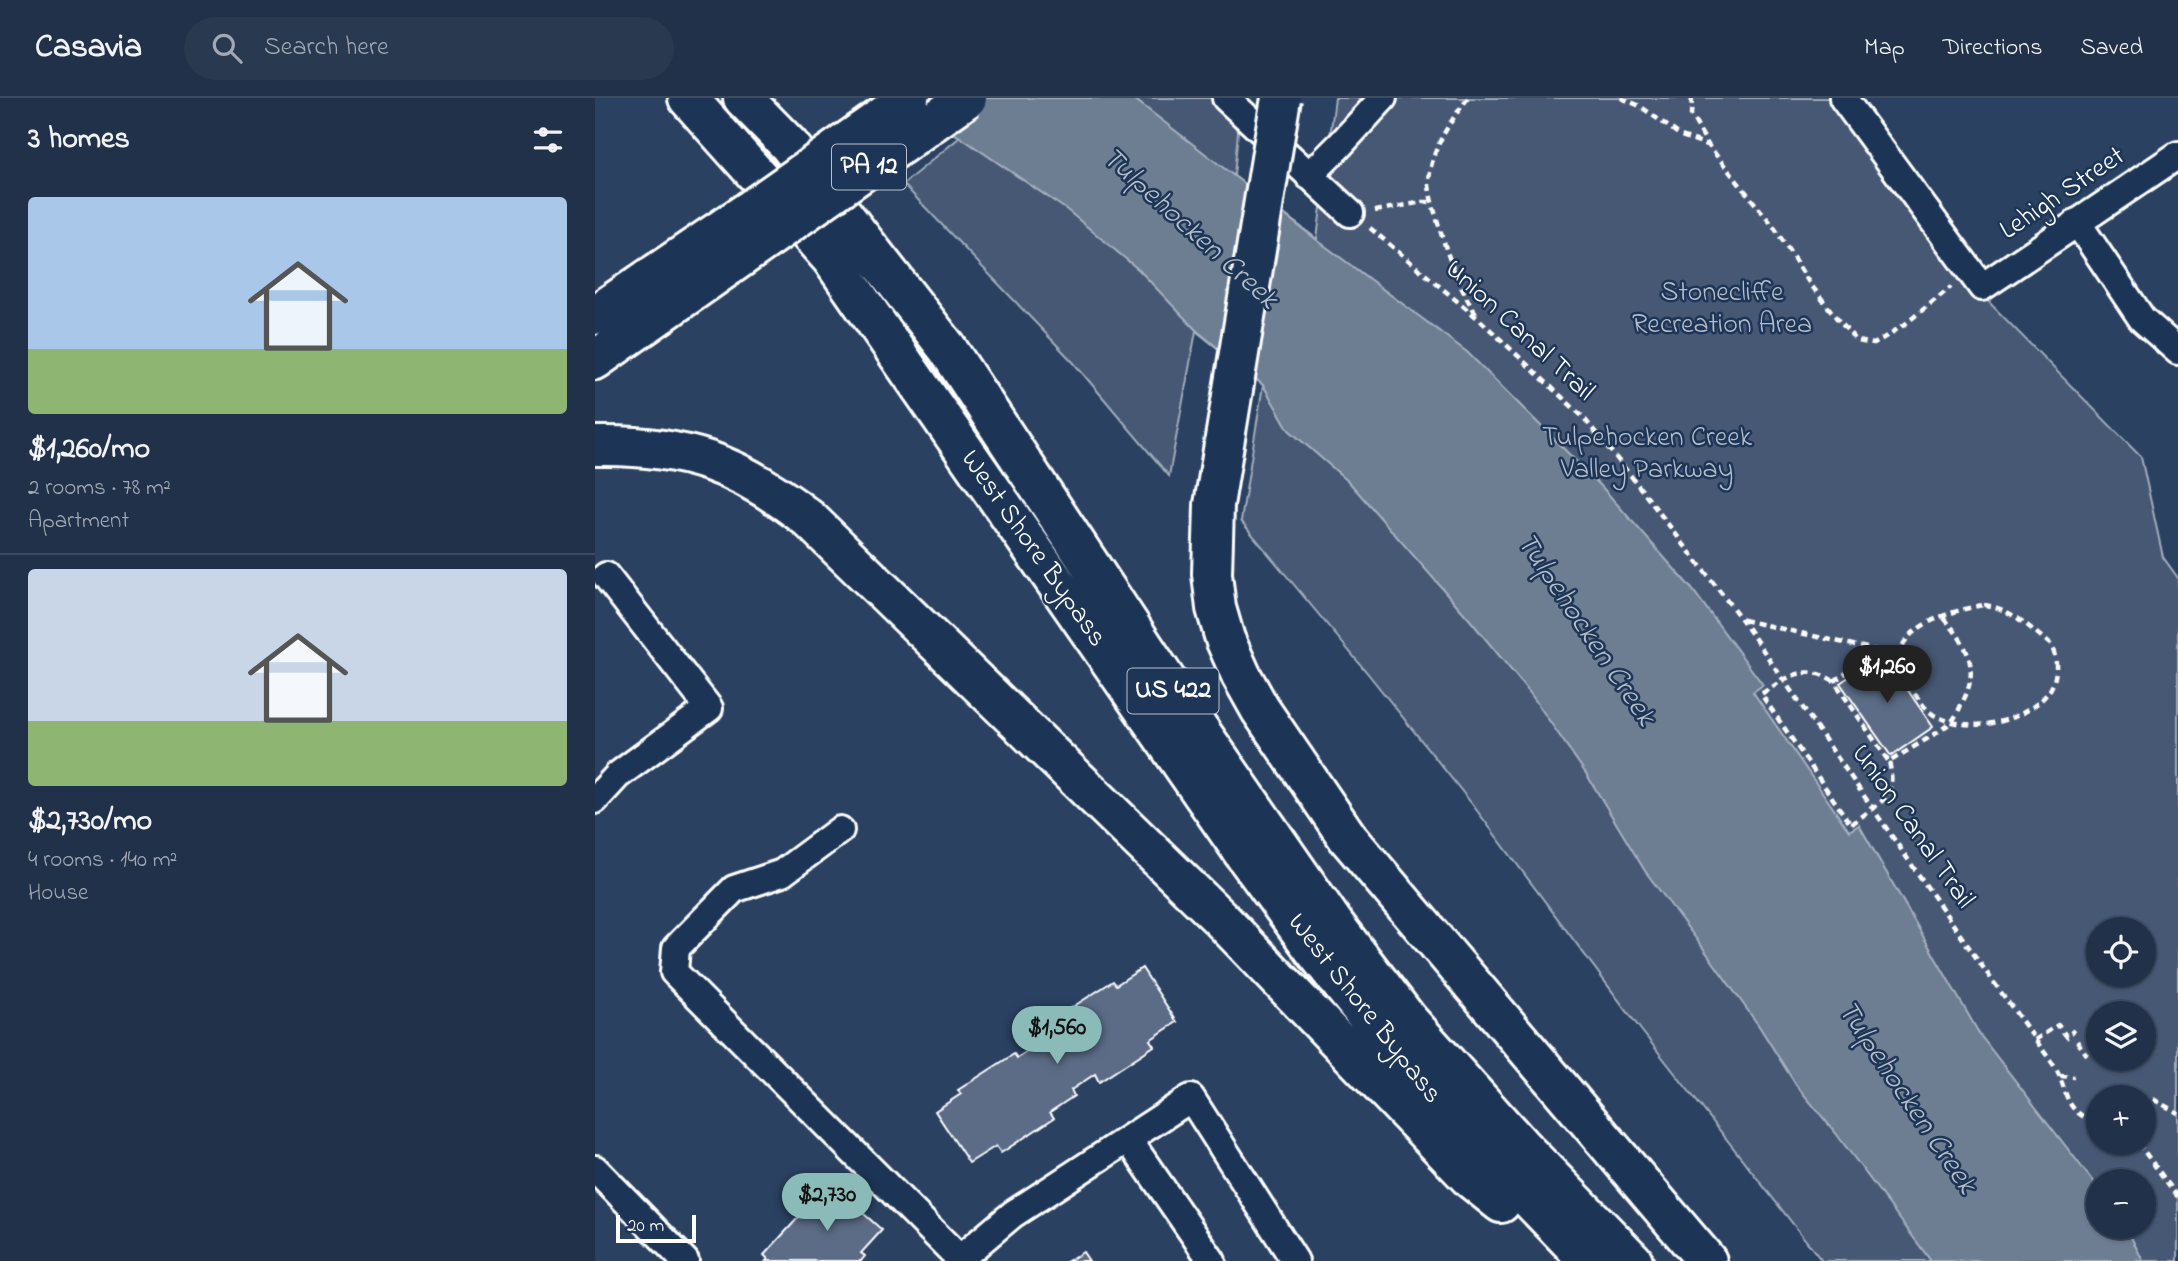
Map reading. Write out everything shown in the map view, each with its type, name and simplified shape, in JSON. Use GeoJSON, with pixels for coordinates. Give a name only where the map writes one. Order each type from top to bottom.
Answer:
{"type":"FeatureCollection","features":[{"type":"Feature","properties":{"kind":"highway","name":"West Shore Bypass"},"geometry":{"type":"LineString","coordinates":[[688,98],[831,258],[1244,854],[1315,951],[1431,1097],[1589,1261]]}},
{"type":"Feature","properties":{"kind":"highway","name":"West Shore Bypass"},"geometry":{"type":"LineString","coordinates":[[743,98],[789,145],[947,348],[1185,709],[1334,923],[1408,1020],[1520,1145],[1633,1261]]}},
{"type":"Feature","properties":{"kind":"highway","name":"PA 12"},"geometry":{"type":"LineString","coordinates":[[595,360],[909,98]]}},
{"type":"Feature","properties":{"kind":"highway","name":"PA 12"},"geometry":{"type":"LineString","coordinates":[[595,315],[760,223],[967,98]]}},
{"type":"Feature","properties":{"kind":"highway"},"geometry":{"type":"LineString","coordinates":[[1281,98],[1214,505],[1212,574],[1216,608],[1225,639],[1260,709],[1348,838],[1707,1261]]}},
{"type":"Feature","properties":{"kind":"highway"},"geometry":{"type":"LineString","coordinates":[[595,446],[651,447],[705,458],[761,485],[809,519],[1222,920],[1471,1179],[1574,1261]]}},
{"type":"Feature","properties":{"kind":"street"},"geometry":{"type":"LineString","coordinates":[[1227,98],[1350,213]]}},
{"type":"Feature","properties":{"kind":"street"},"geometry":{"type":"LineString","coordinates":[[1309,176],[1383,98]]}},
{"type":"Feature","properties":{"kind":"street"},"geometry":{"type":"LineString","coordinates":[[1843,98],[1976,278]]}},
{"type":"Feature","properties":{"kind":"street","name":"Lehigh Street"},"geometry":{"type":"LineString","coordinates":[[1976,278],[2077,222],[2178,155]]}},
{"type":"Feature","properties":{"kind":"street"},"geometry":{"type":"LineString","coordinates":[[2077,222],[2143,320],[2178,351]]}},
{"type":"Feature","properties":{"kind":"street"},"geometry":{"type":"LineString","coordinates":[[595,800],[618,775],[709,708],[606,576]]}},
{"type":"Feature","properties":{"kind":"street"},"geometry":{"type":"LineString","coordinates":[[840,830],[782,873],[734,889],[676,948],[674,972],[959,1260],[1013,1214],[1191,1098],[1295,1261]]}},
{"type":"Feature","properties":{"kind":"street"},"geometry":{"type":"LineString","coordinates":[[1128,1139],[1212,1261]]}},
{"type":"Feature","properties":{"kind":"street"},"geometry":{"type":"LineString","coordinates":[[595,1169],[685,1261]]}},
{"type":"Feature","properties":{"kind":"path"},"geometry":{"type":"LineString","coordinates":[[1468,98],[1446,127],[1435,155],[1429,184],[1446,251],[1465,296],[1481,321]]}},
{"type":"Feature","properties":{"kind":"path"},"geometry":{"type":"LineString","coordinates":[[1621,98],[1640,106],[1681,136],[1708,145]]}},
{"type":"Feature","properties":{"kind":"path"},"geometry":{"type":"LineString","coordinates":[[1692,98],[1691,115],[1708,145],[1774,227],[1808,281],[1857,341],[1874,344],[1976,278]]}},
{"type":"Feature","properties":{"kind":"path"},"geometry":{"type":"LineString","coordinates":[[1350,213],[1383,211],[1423,201],[1432,202]]}},
{"type":"Feature","properties":{"kind":"path","name":"Union Canal Trail"},"geometry":{"type":"LineString","coordinates":[[1350,213],[1385,239],[1481,321],[1583,417],[1742,620],[2060,1076],[2070,1107],[2086,1119]]}},
{"type":"Feature","properties":{"kind":"path"},"geometry":{"type":"LineString","coordinates":[[1984,605],[2009,611],[2050,644],[2055,651],[2057,663],[2050,692],[2036,706],[2010,718],[1983,725],[1952,722],[1932,714],[1906,682],[1899,651],[1911,633],[1924,624],[1962,608],[1984,605]]}},
{"type":"Feature","properties":{"kind":"path"},"geometry":{"type":"LineString","coordinates":[[1889,762],[1952,722],[1966,696],[1971,671],[1966,648],[1962,639],[1943,617]]}},
{"type":"Feature","properties":{"kind":"path"},"geometry":{"type":"LineString","coordinates":[[1742,620],[1880,651],[1899,651]]}},
{"type":"Feature","properties":{"kind":"path"},"geometry":{"type":"LineString","coordinates":[[1834,681],[1880,651]]}},
{"type":"Feature","properties":{"kind":"path"},"geometry":{"type":"LineString","coordinates":[[1821,673],[1834,681],[1889,762],[1892,784],[1888,796],[1874,810],[1851,825],[1761,694],[1794,674],[1821,673]]}},
{"type":"Feature","properties":{"kind":"path"},"geometry":{"type":"LineString","coordinates":[[2035,1040],[2058,1026],[2067,1037],[2074,1030]]}},
{"type":"Feature","properties":{"kind":"path"},"geometry":{"type":"LineString","coordinates":[[2077,1041],[2086,1054]]}},
{"type":"Feature","properties":{"kind":"path"},"geometry":{"type":"LineString","coordinates":[[2060,1076],[2074,1077]]}},
{"type":"Feature","properties":{"kind":"path"},"geometry":{"type":"LineString","coordinates":[[2156,1101],[2178,1113]]}},
{"type":"Feature","properties":{"kind":"path"},"geometry":{"type":"LineString","coordinates":[[2147,1155],[2178,1197]]}},
{"type":"Feature","properties":{"kind":"green space","name":"Tulpehocken Creek Valley Parkway"},"geometry":{"type":"Polygon","coordinates":[[[898,98],[1241,98],[1234,176],[1317,239],[1335,98],[1833,98],[1962,285],[1965,283],[1978,291],[2141,457],[2163,557],[2178,578],[2178,1261],[1822,1261],[1641,1030],[1472,804],[1241,521],[1263,385],[1196,331],[1169,476],[1073,362],[903,184],[960,137],[898,98]]]}},
{"type":"Feature","properties":{"kind":"water","name":"Tulpehocken Creek"},"geometry":{"type":"Polygon","coordinates":[[[898,98],[1133,98],[1467,352],[1601,486],[1692,589],[1763,685],[1753,692],[1849,831],[1859,825],[1980,1035],[2086,1172],[2086,1239],[2132,1239],[2143,1261],[1931,1261],[1835,1132],[1796,1085],[1759,1026],[1645,871],[1587,775],[1530,693],[1470,620],[1349,482],[1289,430],[1263,385],[1196,330],[1139,270],[1067,210],[898,98]]]}},
{"type":"Feature","properties":{"kind":"building"},"geometry":{"type":"Polygon","coordinates":[[[1883,654],[1933,727],[1891,756],[1840,683],[1883,654]]]}},
{"type":"Feature","properties":{"kind":"building"},"geometry":{"type":"Polygon","coordinates":[[[1142,968],[1177,1022],[1150,1040],[1154,1046],[1099,1082],[1095,1074],[1071,1090],[1074,1096],[1050,1112],[1054,1118],[1001,1153],[996,1146],[969,1163],[935,1111],[961,1094],[958,1090],[1014,1054],[1017,1058],[1040,1043],[1036,1037],[1060,1022],[1057,1017],[1113,981],[1116,985],[1142,968]]]}},
{"type":"Feature","properties":{"kind":"building"},"geometry":{"type":"Polygon","coordinates":[[[834,1187],[882,1230],[861,1253],[865,1256],[861,1261],[766,1261],[768,1259],[764,1255],[809,1206],[813,1210],[834,1187]]]}},
{"type":"Feature","properties":{"kind":"building"},"geometry":{"type":"Polygon","coordinates":[[[1083,1252],[1089,1261],[1068,1261],[1083,1252]]]}},
{"type":"Feature","properties":{"kind":"park label","name":"Stonecliffe Recreation Area"},"geometry":{"type":"Point","coordinates":[1722,309]}}]}
